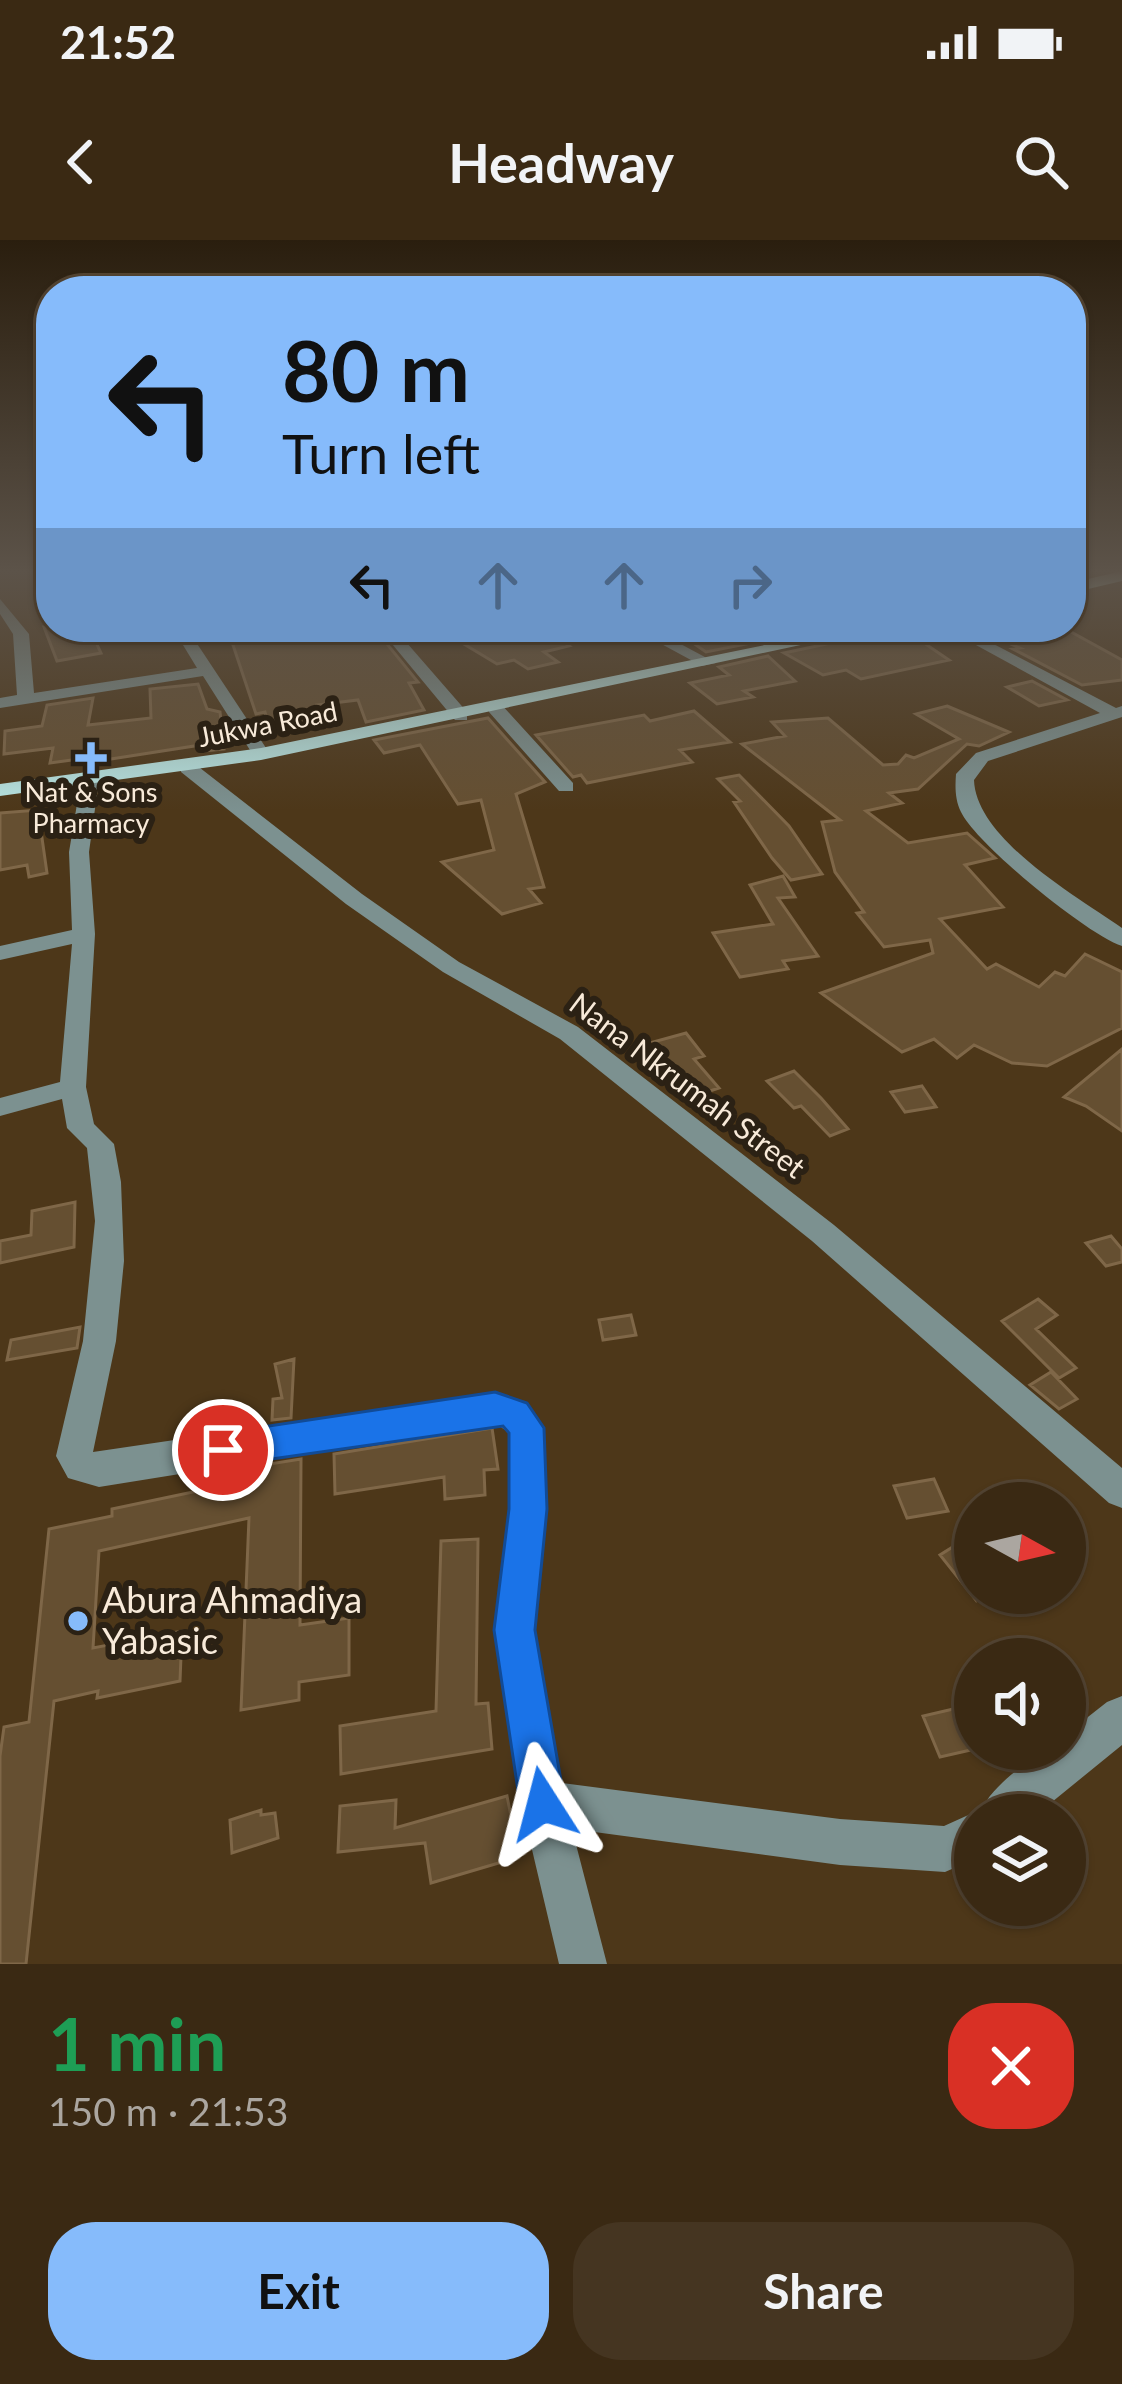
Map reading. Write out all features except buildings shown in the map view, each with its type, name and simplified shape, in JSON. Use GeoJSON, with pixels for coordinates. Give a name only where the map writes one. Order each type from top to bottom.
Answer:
{"type":"FeatureCollection","features":[{"type":"Feature","properties":{"kind":"main road","name":"Jukwa Road"},"geometry":{"type":"LineString","coordinates":[[0,790],[261,754],[771,649]]}},
{"type":"Feature","properties":{"kind":"street"},"geometry":{"type":"LineString","coordinates":[[22,649],[26,700]]}},
{"type":"Feature","properties":{"kind":"street"},"geometry":{"type":"LineString","coordinates":[[193,649],[261,754]]}},
{"type":"Feature","properties":{"kind":"street"},"geometry":{"type":"LineString","coordinates":[[405,649],[461,716]]}},
{"type":"Feature","properties":{"kind":"street"},"geometry":{"type":"LineString","coordinates":[[681,649],[707,663]]}},
{"type":"Feature","properties":{"kind":"street"},"geometry":{"type":"LineString","coordinates":[[994,649],[1117,712]]}},
{"type":"Feature","properties":{"kind":"street"},"geometry":{"type":"LineString","coordinates":[[0,703],[206,671]]}},
{"type":"Feature","properties":{"kind":"street"},"geometry":{"type":"LineString","coordinates":[[495,708],[566,787]]}},
{"type":"Feature","properties":{"kind":"street"},"geometry":{"type":"LineString","coordinates":[[1117,712],[982,757],[965,774],[964,793],[973,817],[1070,902],[1122,939]]}},
{"type":"Feature","properties":{"kind":"street","name":"Nana Nkrumah Street"},"geometry":{"type":"LineString","coordinates":[[188,767],[354,899],[432,954],[569,1033],[823,1233],[1122,1491]]}},
{"type":"Feature","properties":{"kind":"street"},"geometry":{"type":"LineString","coordinates":[[90,780],[79,852],[84,934],[73,1087],[81,1128],[100,1144],[108,1198],[95,1372],[74,1456],[81,1466],[99,1469],[495,1408],[515,1414],[526,1428],[528,1509],[514,1630],[543,1804],[583,1964]]}},
{"type":"Feature","properties":{"kind":"street"},"geometry":{"type":"LineString","coordinates":[[0,953],[84,934]]}},
{"type":"Feature","properties":{"kind":"street"},"geometry":{"type":"LineString","coordinates":[[0,1107],[73,1087]]}},
{"type":"Feature","properties":{"kind":"street"},"geometry":{"type":"LineString","coordinates":[[1027,1794],[1122,1717]]}},
{"type":"Feature","properties":{"kind":"street"},"geometry":{"type":"LineString","coordinates":[[543,1804],[840,1841],[944,1850],[954,1845]]}},
{"type":"Feature","properties":{"kind":"place","name":"Nat & Sons Pharmacy"},"geometry":{"type":"Point","coordinates":[91,758]}},
{"type":"Feature","properties":{"kind":"place","name":"Abura Ahmadiya Yabasic"},"geometry":{"type":"Point","coordinates":[78,1621]}},
{"type":"Feature","properties":{"kind":"route"},"geometry":{"type":"LineString","coordinates":[[223,1450],[495,1408],[515,1414],[526,1428],[528,1509],[514,1630],[543,1804]]}}]}
